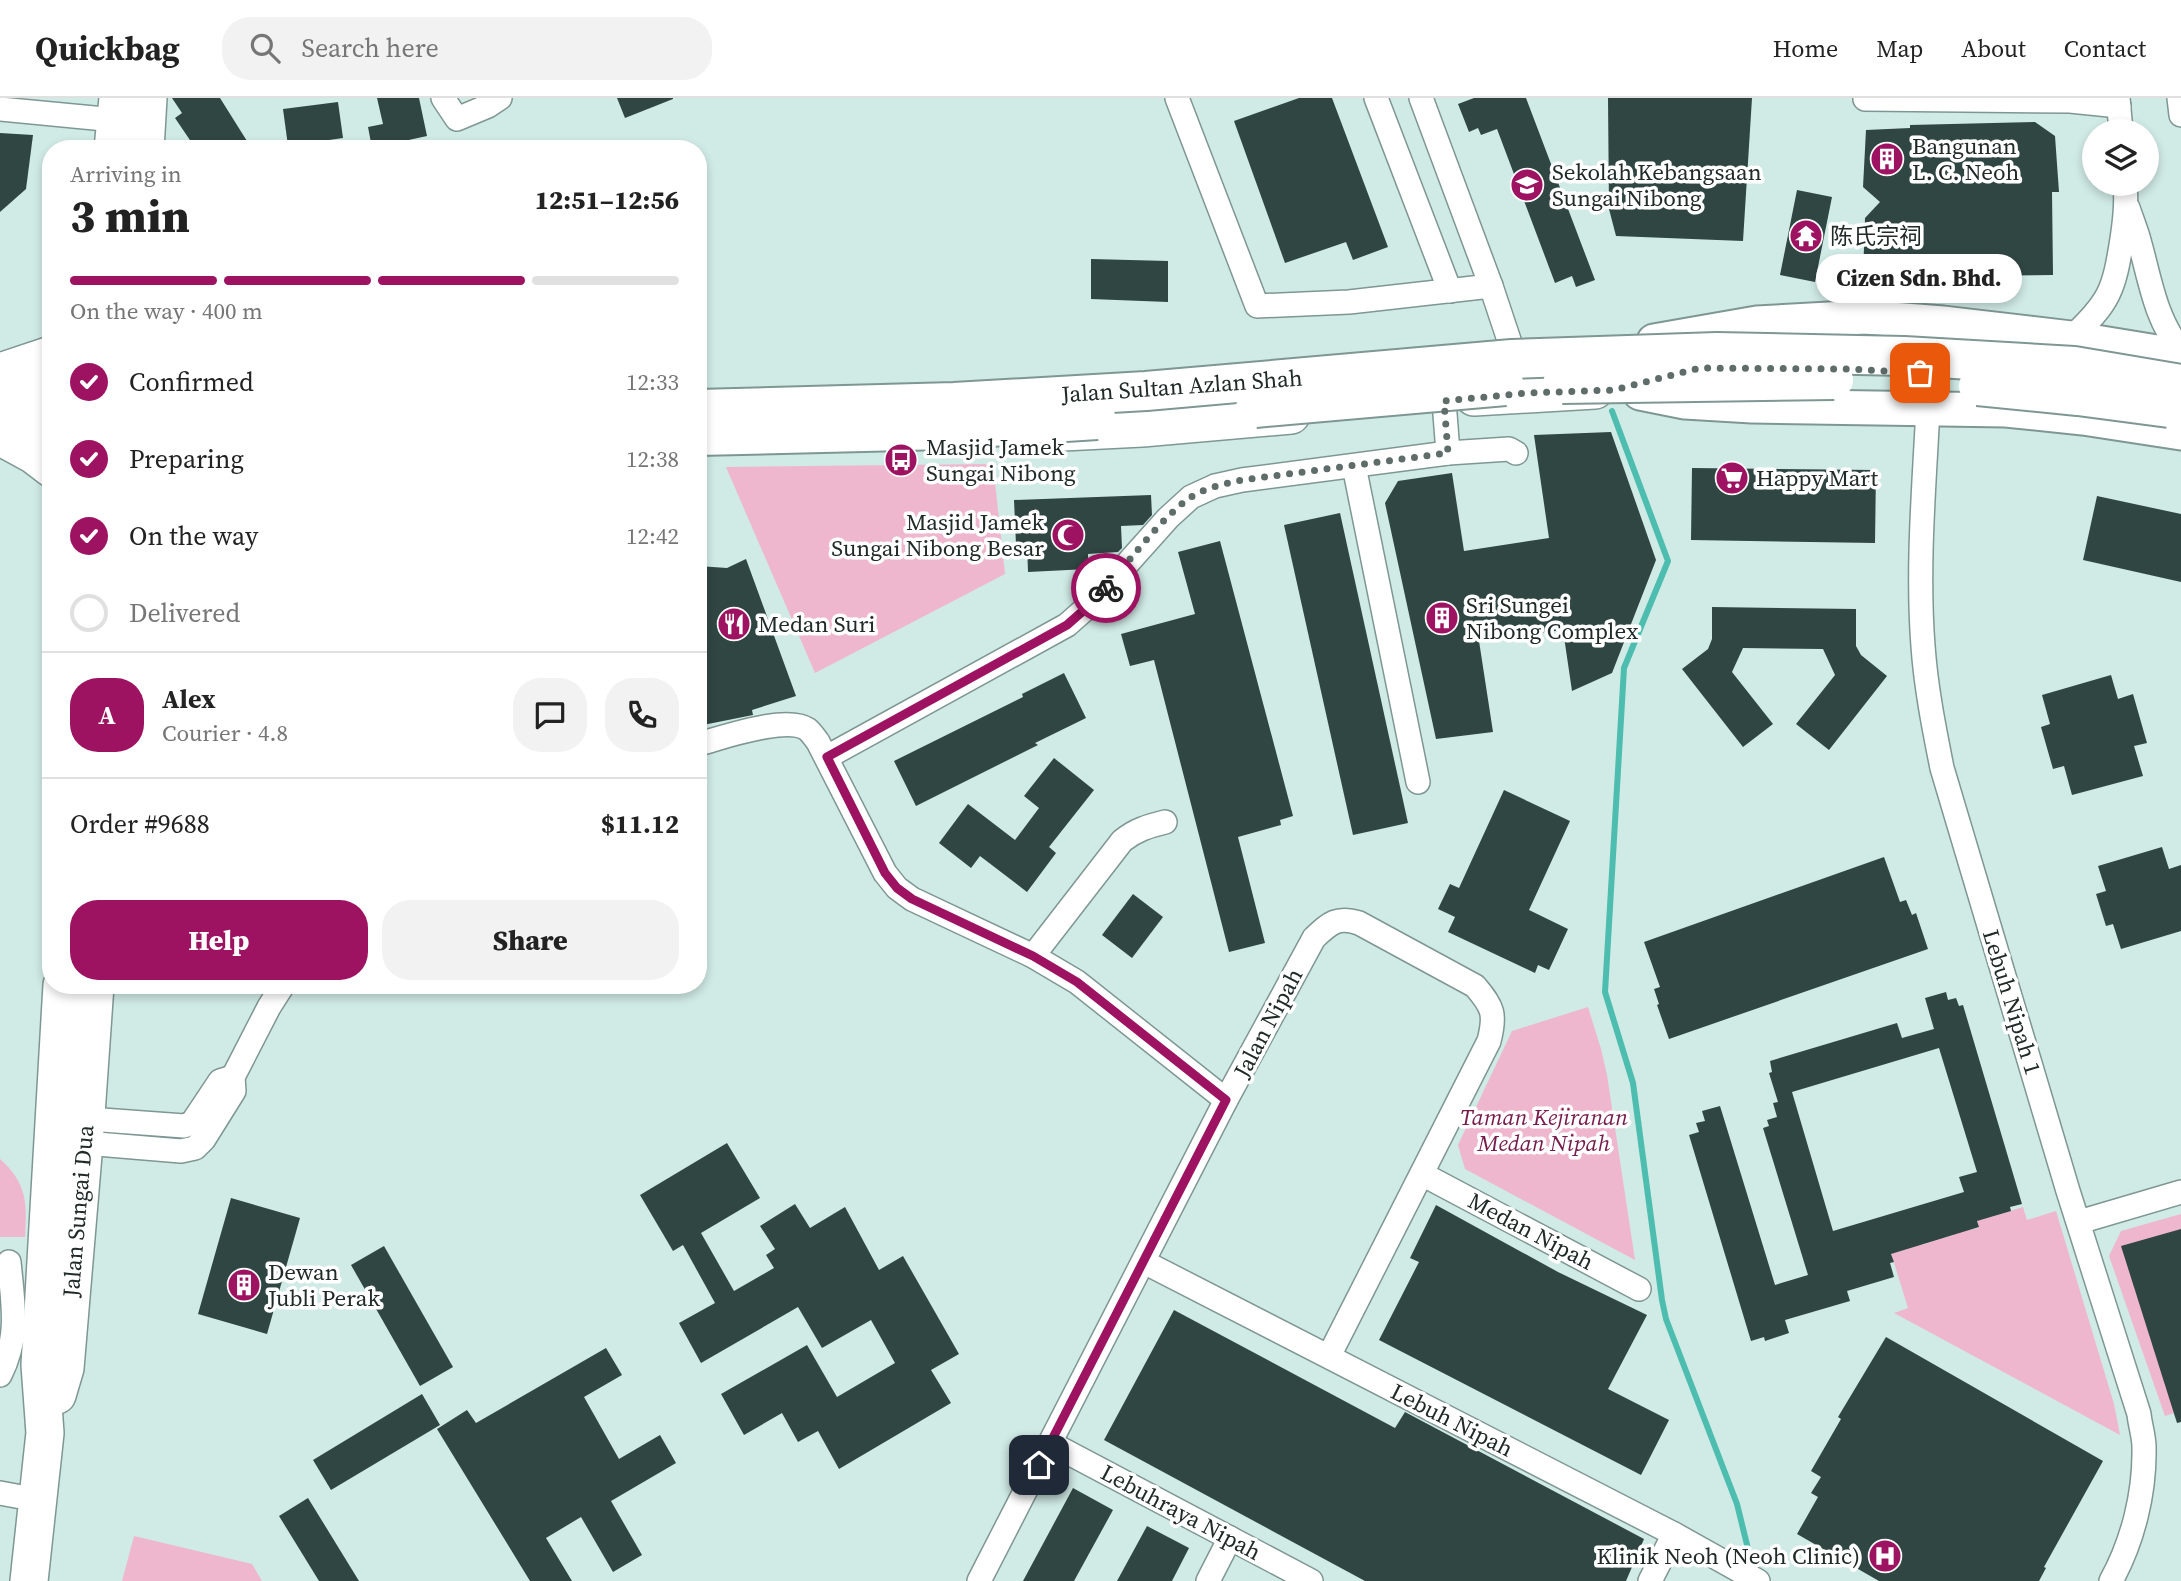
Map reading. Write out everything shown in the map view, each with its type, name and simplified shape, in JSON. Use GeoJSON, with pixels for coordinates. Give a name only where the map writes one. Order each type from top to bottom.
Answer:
{"type":"FeatureCollection","features":[{"type":"Feature","properties":{"kind":"highway","name":"Jalan Sultan Azlan Shah"},"geometry":{"type":"LineString","coordinates":[[707,409],[954,402],[1146,391],[1512,359],[1717,352],[1904,356],[2074,366],[2181,384]]}},
{"type":"Feature","properties":{"kind":"highway","name":"Jalan Sultan Azlan Shah"},"geometry":{"type":"LineString","coordinates":[[707,436],[945,430],[1153,417],[1512,386],[1584,383],[1923,380],[2181,410]]}},
{"type":"Feature","properties":{"kind":"highway"},"geometry":{"type":"LineString","coordinates":[[0,392],[42,394]]}},
{"type":"Feature","properties":{"kind":"highway"},"geometry":{"type":"LineString","coordinates":[[0,420],[42,421]]}},
{"type":"Feature","properties":{"kind":"main road"},"geometry":{"type":"LineString","coordinates":[[146,140],[148,98]]}},
{"type":"Feature","properties":{"kind":"main road","name":"Jalan Sultan Azlan Shah"},"geometry":{"type":"LineString","coordinates":[[1614,348],[1757,323],[1865,317],[2070,338],[2181,356]]}},
{"type":"Feature","properties":{"kind":"main road","name":"Jalan Sultan Azlan Shah"},"geometry":{"type":"LineString","coordinates":[[707,396],[948,391],[1512,349],[1614,348],[1703,358],[1879,357],[1934,361],[2181,390]]}},
{"type":"Feature","properties":{"kind":"main road"},"geometry":{"type":"LineString","coordinates":[[0,372],[42,358]]}},
{"type":"Feature","properties":{"kind":"main road","name":"Jalan Sultan Azlan Shah"},"geometry":{"type":"LineString","coordinates":[[1614,390],[1700,368],[1848,369],[1992,377],[2088,387],[2181,403]]}},
{"type":"Feature","properties":{"kind":"main road"},"geometry":{"type":"LineString","coordinates":[[0,372],[42,373]]}},
{"type":"Feature","properties":{"kind":"main road","name":"Jalan Sultan Azlan Shah"},"geometry":{"type":"LineString","coordinates":[[707,447],[1142,428],[1513,394],[1614,390],[1685,402],[1752,407],[2018,411],[2181,433]]}},
{"type":"Feature","properties":{"kind":"main road"},"geometry":{"type":"LineString","coordinates":[[0,437],[42,438]]}},
{"type":"Feature","properties":{"kind":"main road"},"geometry":{"type":"LineString","coordinates":[[0,437],[42,461]]}},
{"type":"Feature","properties":{"kind":"main road","name":"Jalan Sungai Dua"},"geometry":{"type":"LineString","coordinates":[[62,994],[69,1129]]}},
{"type":"Feature","properties":{"kind":"main road","name":"Jalan Sungai Dua"},"geometry":{"type":"LineString","coordinates":[[30,1581],[45,1433],[40,1365],[69,1129],[93,994]]}},
{"type":"Feature","properties":{"kind":"street"},"geometry":{"type":"LineString","coordinates":[[443,98],[457,119],[500,98]]}},
{"type":"Feature","properties":{"kind":"street"},"geometry":{"type":"LineString","coordinates":[[1177,98],[1257,306],[1349,302],[1491,286]]}},
{"type":"Feature","properties":{"kind":"street"},"geometry":{"type":"LineString","coordinates":[[1376,98],[1450,290]]}},
{"type":"Feature","properties":{"kind":"street"},"geometry":{"type":"LineString","coordinates":[[1421,98],[1512,349]]}},
{"type":"Feature","properties":{"kind":"street"},"geometry":{"type":"LineString","coordinates":[[2179,98],[2181,115]]}},
{"type":"Feature","properties":{"kind":"street"},"geometry":{"type":"LineString","coordinates":[[1865,99],[2118,102]]}},
{"type":"Feature","properties":{"kind":"street"},"geometry":{"type":"LineString","coordinates":[[0,109],[77,107],[115,122]]}},
{"type":"Feature","properties":{"kind":"street"},"geometry":{"type":"LineString","coordinates":[[2070,338],[2091,320],[2114,285],[2126,196]]}},
{"type":"Feature","properties":{"kind":"street"},"geometry":{"type":"LineString","coordinates":[[2127,196],[2157,304],[2169,336],[2181,350]]}},
{"type":"Feature","properties":{"kind":"street"},"geometry":{"type":"LineString","coordinates":[[1444,401],[1448,453]]}},
{"type":"Feature","properties":{"kind":"street","name":"Lebuh Nipah 1"},"geometry":{"type":"LineString","coordinates":[[1928,409],[1922,554],[1923,644],[1929,700],[1942,768],[2139,1414],[2144,1445],[2143,1471],[2131,1540],[2111,1581]]}},
{"type":"Feature","properties":{"kind":"street"},"geometry":{"type":"LineString","coordinates":[[827,757],[1067,625],[1092,603],[1168,518],[1192,497],[1215,486],[1242,480],[1448,453],[1509,449],[1516,453]]}},
{"type":"Feature","properties":{"kind":"street"},"geometry":{"type":"LineString","coordinates":[[1354,466],[1418,782]]}},
{"type":"Feature","properties":{"kind":"street"},"geometry":{"type":"LineString","coordinates":[[707,742],[772,726],[806,728],[827,757],[885,873],[897,888],[929,908],[1033,956],[1077,982],[1226,1100]]}},
{"type":"Feature","properties":{"kind":"street"},"geometry":{"type":"LineString","coordinates":[[1033,956],[1122,841],[1130,834],[1165,822]]}},
{"type":"Feature","properties":{"kind":"street","name":"Jalan Nipah"},"geometry":{"type":"LineString","coordinates":[[979,1581],[1226,1100],[1314,937],[1335,921],[1348,919],[1359,923],[1475,986],[1493,1013],[1489,1041],[1422,1174]]}},
{"type":"Feature","properties":{"kind":"street"},"geometry":{"type":"LineString","coordinates":[[69,1129],[184,1126],[192,1122],[220,1081],[233,1077],[277,994]]}},
{"type":"Feature","properties":{"kind":"street"},"geometry":{"type":"LineString","coordinates":[[1329,1356],[1422,1174]]}},
{"type":"Feature","properties":{"kind":"street","name":"Medan Nipah"},"geometry":{"type":"LineString","coordinates":[[1422,1174],[1639,1289]]}},
{"type":"Feature","properties":{"kind":"street"},"geometry":{"type":"LineString","coordinates":[[2079,1222],[2181,1192]]}},
{"type":"Feature","properties":{"kind":"street"},"geometry":{"type":"LineString","coordinates":[[0,1375],[10,1351],[15,1325],[9,1262]]}},
{"type":"Feature","properties":{"kind":"street","name":"Lebuh Nipah"},"geometry":{"type":"LineString","coordinates":[[1144,1262],[1674,1534],[1758,1581]]}},
{"type":"Feature","properties":{"kind":"street","name":"Lebuhraya Nipah"},"geometry":{"type":"LineString","coordinates":[[1050,1443],[1311,1581]]}},
{"type":"Feature","properties":{"kind":"street"},"geometry":{"type":"LineString","coordinates":[[0,1493],[38,1500]]}},
{"type":"Feature","properties":{"kind":"street"},"geometry":{"type":"LineString","coordinates":[[1650,1581],[1674,1534]]}},
{"type":"Feature","properties":{"kind":"street"},"geometry":{"type":"LineString","coordinates":[[1208,1581],[1230,1538]]}},
{"type":"Feature","properties":{"kind":"green space"},"geometry":{"type":"Polygon","coordinates":[[[993,464],[1005,574],[815,673],[726,467],[993,464]]]}},
{"type":"Feature","properties":{"kind":"green space","name":"Taman Kejiranan Medan Nipah"},"geometry":{"type":"Polygon","coordinates":[[[1588,1007],[1607,1075],[1635,1260],[1465,1169],[1458,1145],[1512,1031],[1588,1007]]]}},
{"type":"Feature","properties":{"kind":"green space"},"geometry":{"type":"Polygon","coordinates":[[[0,1159],[16,1177],[23,1194],[25,1237],[0,1237],[0,1159]]]}},
{"type":"Feature","properties":{"kind":"green space"},"geometry":{"type":"Polygon","coordinates":[[[2023,1207],[2027,1220],[2056,1211],[2114,1404],[2120,1435],[1894,1313],[1908,1308],[1887,1240],[1896,1252],[1907,1249],[1906,1243],[1922,1245],[1936,1240],[1938,1226],[1943,1238],[1954,1235],[1952,1227],[1966,1223],[1968,1230],[1979,1228],[1975,1213],[1991,1217],[2023,1207]]]}},
{"type":"Feature","properties":{"kind":"green space"},"geometry":{"type":"Polygon","coordinates":[[[2181,1214],[2181,1411],[2165,1416],[2109,1256],[2121,1231],[2181,1214]]]}},
{"type":"Feature","properties":{"kind":"green space"},"geometry":{"type":"Polygon","coordinates":[[[134,1536],[252,1564],[262,1581],[122,1581],[134,1536]]]}},
{"type":"Feature","properties":{"kind":"building"},"geometry":{"type":"Polygon","coordinates":[[[172,98],[220,98],[246,140],[190,140],[175,118],[182,113],[172,98]]]}},
{"type":"Feature","properties":{"kind":"building"},"geometry":{"type":"Polygon","coordinates":[[[377,98],[419,98],[427,136],[409,140],[370,140],[368,127],[383,124],[377,98]]]}},
{"type":"Feature","properties":{"kind":"building"},"geometry":{"type":"Polygon","coordinates":[[[617,98],[673,98],[673,99],[625,118],[617,98]]]}},
{"type":"Feature","properties":{"kind":"building"},"geometry":{"type":"Polygon","coordinates":[[[1299,98],[1332,98],[1388,247],[1353,260],[1346,242],[1285,263],[1234,121],[1299,98]]]}},
{"type":"Feature","properties":{"kind":"building"},"geometry":{"type":"Polygon","coordinates":[[[1474,98],[1526,98],[1595,280],[1576,287],[1572,276],[1555,283],[1497,129],[1481,135],[1478,128],[1469,132],[1458,104],[1474,98]]]}},
{"type":"Feature","properties":{"kind":"building"},"geometry":{"type":"Polygon","coordinates":[[[1608,98],[1752,98],[1743,241],[1616,236],[1609,209],[1608,98]]]}},
{"type":"Feature","properties":{"kind":"building"},"geometry":{"type":"Polygon","coordinates":[[[338,102],[343,138],[287,140],[283,109],[338,102]]]}},
{"type":"Feature","properties":{"kind":"building"},"geometry":{"type":"Polygon","coordinates":[[[2035,122],[2055,136],[2059,192],[2052,192],[2053,275],[1863,277],[1865,218],[1880,202],[1863,187],[1866,130],[1910,128],[1910,125],[2035,122]]]}},
{"type":"Feature","properties":{"kind":"building"},"geometry":{"type":"Polygon","coordinates":[[[0,133],[33,135],[26,189],[0,212],[0,133]]]}},
{"type":"Feature","properties":{"kind":"building","name":"陈氏宗祠"},"geometry":{"type":"Polygon","coordinates":[[[1797,190],[1832,197],[1815,282],[1780,275],[1797,190]]]}},
{"type":"Feature","properties":{"kind":"building"},"geometry":{"type":"Polygon","coordinates":[[[1091,259],[1168,261],[1168,302],[1091,299],[1091,259]]]}},
{"type":"Feature","properties":{"kind":"building"},"geometry":{"type":"Polygon","coordinates":[[[1611,432],[1656,560],[1612,673],[1572,691],[1563,630],[1479,641],[1493,732],[1436,739],[1385,503],[1398,481],[1452,473],[1464,551],[1549,538],[1534,435],[1611,432]]]}},
{"type":"Feature","properties":{"kind":"building"},"geometry":{"type":"Polygon","coordinates":[[[1692,468],[1876,470],[1875,543],[1691,540],[1692,468]]]}},
{"type":"Feature","properties":{"kind":"building","name":"Masjid Jamek Sungai Nibong Besar"},"geometry":{"type":"Polygon","coordinates":[[[1151,495],[1152,515],[1143,525],[1121,526],[1122,548],[1118,552],[1088,554],[1088,569],[1028,572],[1027,544],[1016,544],[1014,500],[1151,495]]]}},
{"type":"Feature","properties":{"kind":"building"},"geometry":{"type":"Polygon","coordinates":[[[2097,496],[2181,514],[2181,582],[2083,560],[2097,496]]]}},
{"type":"Feature","properties":{"kind":"building"},"geometry":{"type":"Polygon","coordinates":[[[1340,513],[1408,823],[1353,835],[1284,525],[1340,513]]]}},
{"type":"Feature","properties":{"kind":"building"},"geometry":{"type":"Polygon","coordinates":[[[1220,541],[1293,816],[1280,820],[1281,825],[1238,837],[1265,943],[1229,952],[1154,660],[1130,666],[1121,634],[1195,614],[1178,552],[1220,541]]]}},
{"type":"Feature","properties":{"kind":"building","name":"Medan Suri"},"geometry":{"type":"Polygon","coordinates":[[[746,559],[796,696],[752,710],[753,715],[707,724],[707,567],[727,568],[746,559]]]}},
{"type":"Feature","properties":{"kind":"building"},"geometry":{"type":"Polygon","coordinates":[[[1712,607],[1856,609],[1856,646],[1861,655],[1887,676],[1829,750],[1796,724],[1835,675],[1823,649],[1743,648],[1732,672],[1773,724],[1743,747],[1682,669],[1708,649],[1712,639],[1712,607]]]}},
{"type":"Feature","properties":{"kind":"building"},"geometry":{"type":"Polygon","coordinates":[[[1064,673],[1086,718],[916,806],[894,761],[1023,697],[1022,694],[1064,673]]]}},
{"type":"Feature","properties":{"kind":"building"},"geometry":{"type":"Polygon","coordinates":[[[2111,675],[2118,699],[2133,694],[2147,743],[2134,746],[2143,776],[2072,795],[2064,766],[2053,769],[2041,727],[2050,724],[2042,695],[2111,675]]]}},
{"type":"Feature","properties":{"kind":"building"},"geometry":{"type":"Polygon","coordinates":[[[1054,758],[1094,790],[1049,847],[1056,853],[1027,892],[980,856],[971,868],[939,843],[968,804],[1015,840],[1039,808],[1024,796],[1054,758]]]}},
{"type":"Feature","properties":{"kind":"building"},"geometry":{"type":"Polygon","coordinates":[[[1504,790],[1570,821],[1529,910],[1568,929],[1549,970],[1538,965],[1535,973],[1448,932],[1455,917],[1438,909],[1450,884],[1459,888],[1504,790]]]}},
{"type":"Feature","properties":{"kind":"building"},"geometry":{"type":"Polygon","coordinates":[[[2162,847],[2169,869],[2181,865],[2181,931],[2121,949],[2113,924],[2106,926],[2096,894],[2106,891],[2098,866],[2162,847]]]}},
{"type":"Feature","properties":{"kind":"building"},"geometry":{"type":"Polygon","coordinates":[[[1884,857],[1900,902],[1906,900],[1912,915],[1916,913],[1928,949],[1669,1039],[1654,989],[1660,987],[1644,942],[1884,857]]]}},
{"type":"Feature","properties":{"kind":"building"},"geometry":{"type":"Polygon","coordinates":[[[1133,894],[1163,917],[1132,958],[1102,935],[1133,894]]]}},
{"type":"Feature","properties":{"kind":"building"},"geometry":{"type":"Polygon","coordinates":[[[1946,992],[1948,1000],[1956,998],[1959,1006],[1963,1005],[2022,1204],[2010,1207],[2011,1211],[1977,1221],[1979,1227],[1891,1254],[1894,1262],[1890,1263],[1894,1277],[1847,1291],[1850,1301],[1785,1320],[1789,1333],[1765,1341],[1764,1337],[1751,1341],[1689,1135],[1699,1132],[1696,1123],[1705,1121],[1702,1111],[1720,1106],[1775,1285],[1808,1275],[1763,1128],[1769,1126],[1767,1120],[1777,1117],[1773,1103],[1778,1102],[1769,1073],[1772,1072],[1770,1061],[1897,1023],[1902,1038],[1934,1029],[1925,998],[1946,992]],[[1939,1048],[1792,1092],[1833,1231],[1964,1192],[1959,1177],[1977,1172],[1939,1048]]]}},
{"type":"Feature","properties":{"kind":"building"},"geometry":{"type":"Polygon","coordinates":[[[727,1143],[760,1198],[701,1233],[734,1291],[774,1268],[766,1255],[775,1249],[760,1226],[795,1204],[810,1228],[845,1207],[879,1270],[903,1256],[959,1354],[931,1370],[951,1403],[839,1469],[818,1431],[798,1442],[782,1413],[744,1435],[721,1394],[807,1345],[837,1397],[895,1363],[871,1320],[822,1348],[798,1307],[701,1363],[679,1323],[715,1303],[683,1245],[673,1251],[640,1195],[727,1143]]]}},
{"type":"Feature","properties":{"kind":"building","name":"Dewan Jubli Perak"},"geometry":{"type":"Polygon","coordinates":[[[231,1198],[300,1218],[267,1334],[198,1314],[231,1198]]]}},
{"type":"Feature","properties":{"kind":"building"},"geometry":{"type":"Polygon","coordinates":[[[1436,1205],[1558,1272],[1647,1315],[1608,1389],[1669,1420],[1641,1475],[1379,1340],[1419,1262],[1410,1258],[1436,1205]]]}},
{"type":"Feature","properties":{"kind":"building"},"geometry":{"type":"Polygon","coordinates":[[[2181,1229],[2181,1422],[2177,1423],[2121,1246],[2181,1229]]]}},
{"type":"Feature","properties":{"kind":"building"},"geometry":{"type":"Polygon","coordinates":[[[384,1246],[453,1367],[420,1386],[351,1265],[384,1246]]]}},
{"type":"Feature","properties":{"kind":"building"},"geometry":{"type":"Polygon","coordinates":[[[1174,1310],[1395,1428],[1405,1412],[1644,1539],[1626,1581],[1365,1581],[1104,1440],[1174,1310]]]}},
{"type":"Feature","properties":{"kind":"building"},"geometry":{"type":"Polygon","coordinates":[[[1886,1337],[2103,1461],[2044,1567],[2046,1568],[2039,1581],[1879,1581],[1797,1534],[1818,1497],[1811,1493],[1821,1477],[1811,1471],[1841,1419],[1838,1417],[1886,1337]]]}},
{"type":"Feature","properties":{"kind":"building"},"geometry":{"type":"Polygon","coordinates":[[[606,1348],[622,1375],[584,1397],[619,1459],[660,1435],[676,1463],[611,1501],[642,1555],[613,1572],[581,1517],[546,1538],[572,1581],[530,1581],[437,1429],[467,1410],[476,1423],[606,1348]]]}},
{"type":"Feature","properties":{"kind":"building"},"geometry":{"type":"Polygon","coordinates":[[[422,1394],[440,1425],[331,1490],[313,1460],[422,1394]]]}},
{"type":"Feature","properties":{"kind":"building"},"geometry":{"type":"Polygon","coordinates":[[[1073,1488],[1113,1510],[1074,1581],[1023,1581],[1073,1488]]]}},
{"type":"Feature","properties":{"kind":"building"},"geometry":{"type":"Polygon","coordinates":[[[308,1498],[359,1581],[319,1581],[279,1516],[308,1498]]]}},
{"type":"Feature","properties":{"kind":"building"},"geometry":{"type":"Polygon","coordinates":[[[1147,1526],[1189,1548],[1172,1581],[1117,1581],[1147,1526]]]}},
{"type":"Feature","properties":{"kind":"waterway"},"geometry":{"type":"LineString","coordinates":[[1612,411],[1668,561],[1624,668],[1605,992],[1633,1083],[1666,1319],[1737,1504],[1751,1561]]}},
{"type":"Feature","properties":{"kind":"way so far"},"geometry":{"type":"LineString","coordinates":[[1106,588],[1168,518],[1192,497],[1215,486],[1242,480],[1448,453],[1444,401],[1527,393],[1614,390],[1700,368],[1848,369],[1920,373]]}},
{"type":"Feature","properties":{"kind":"place","name":"Bangunan L. C. Neoh"},"geometry":{"type":"Point","coordinates":[1887,159]}},
{"type":"Feature","properties":{"kind":"place","name":"Sekolah Kebangsaan Sungai Nibong"},"geometry":{"type":"Point","coordinates":[1527,185]}},
{"type":"Feature","properties":{"kind":"place","name":"陈氏宗祠"},"geometry":{"type":"Point","coordinates":[1806,236]}},
{"type":"Feature","properties":{"kind":"place","name":"Cizen Sdn. Bhd."},"geometry":{"type":"Point","coordinates":[1920,373]}},
{"type":"Feature","properties":{"kind":"place","name":"Masjid Jamek Sungai Nibong"},"geometry":{"type":"Point","coordinates":[901,460]}},
{"type":"Feature","properties":{"kind":"place","name":"Happy Mart"},"geometry":{"type":"Point","coordinates":[1732,478]}},
{"type":"Feature","properties":{"kind":"place","name":"Masjid Jamek Sungai Nibong Besar"},"geometry":{"type":"Point","coordinates":[1068,535]}},
{"type":"Feature","properties":{"kind":"place","name":"Sri Sungei Nibong Complex"},"geometry":{"type":"Point","coordinates":[1442,618]}},
{"type":"Feature","properties":{"kind":"place","name":"Medan Suri"},"geometry":{"type":"Point","coordinates":[734,624]}},
{"type":"Feature","properties":{"kind":"place","name":"Dewan Jubli Perak"},"geometry":{"type":"Point","coordinates":[244,1285]}},
{"type":"Feature","properties":{"kind":"place","name":"Klinik Neoh (Neoh Clinic)"},"geometry":{"type":"Point","coordinates":[1885,1556]}},
{"type":"Feature","properties":{"kind":"route"},"geometry":{"type":"LineString","coordinates":[[1039,1465],[1226,1100],[1077,982],[1033,956],[929,908],[897,888],[885,873],[827,757],[1067,625],[1106,588]]}}]}
